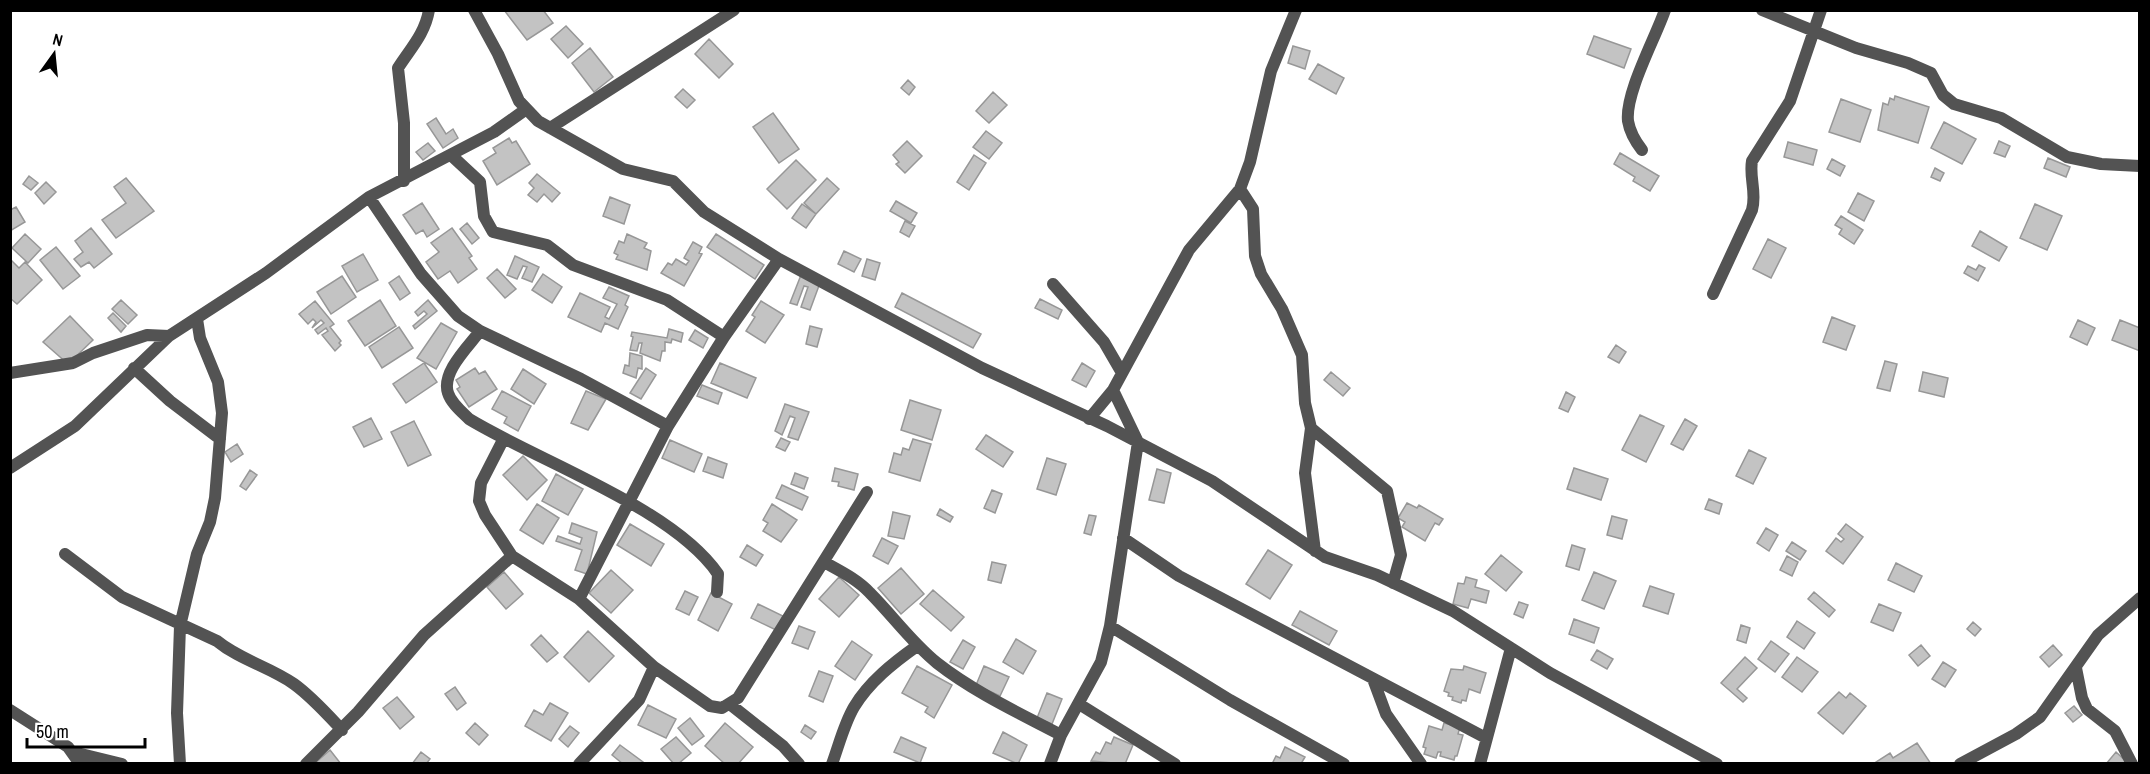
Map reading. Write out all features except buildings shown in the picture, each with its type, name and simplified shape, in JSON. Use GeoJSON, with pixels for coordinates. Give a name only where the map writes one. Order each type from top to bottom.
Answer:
{"type":"FeatureCollection","features":[{"type":"Feature","properties":{"kind":"street"},"geometry":{"type":"LineString","coordinates":[[404,180],[404,123],[398,68],[415,45],[429,10]]}},
{"type":"Feature","properties":{"kind":"street"},"geometry":{"type":"LineString","coordinates":[[550,128],[734,10]]}},
{"type":"Feature","properties":{"kind":"street"},"geometry":{"type":"LineString","coordinates":[[1089,419],[1113,390],[1177,268],[1189,250],[1240,189],[1250,162],[1271,71],[1296,10]]}},
{"type":"Feature","properties":{"kind":"street"},"geometry":{"type":"LineString","coordinates":[[1642,150],[1631,134],[1628,119],[1631,98],[1665,10]]}},
{"type":"Feature","properties":{"kind":"street"},"geometry":{"type":"LineString","coordinates":[[1762,10],[1815,33],[1932,73],[1943,95],[1954,104],[2001,118],[2067,157],[2101,164],[2139,166]]}},
{"type":"Feature","properties":{"kind":"street"},"geometry":{"type":"LineString","coordinates":[[1713,294],[1752,210],[1755,199],[1750,171],[1752,161],[1790,101],[1821,10]]}},
{"type":"Feature","properties":{"kind":"street"},"geometry":{"type":"LineString","coordinates":[[479,13],[525,110],[550,128],[623,169],[673,181],[704,212],[779,259],[982,368],[1138,442],[1212,481],[1325,557],[1393,583],[1453,611],[1550,674],[1717,764]]}},
{"type":"Feature","properties":{"kind":"street"},"geometry":{"type":"LineString","coordinates":[[10,468],[75,426],[169,336],[266,273],[369,197],[452,156],[494,132],[525,110]]}},
{"type":"Feature","properties":{"kind":"street"},"geometry":{"type":"LineString","coordinates":[[452,156],[480,182],[484,216],[494,232],[547,245],[581,269],[667,300],[724,337]]}},
{"type":"Feature","properties":{"kind":"street"},"geometry":{"type":"LineString","coordinates":[[1240,189],[1253,209],[1256,256],[1261,274],[1282,309],[1302,355],[1305,403],[1311,428],[1304,462],[1315,550]]}},
{"type":"Feature","properties":{"kind":"street"},"geometry":{"type":"LineString","coordinates":[[369,197],[442,301],[480,331],[581,378],[668,426]]}},
{"type":"Feature","properties":{"kind":"street"},"geometry":{"type":"LineString","coordinates":[[579,599],[668,426],[724,337],[779,259]]}},
{"type":"Feature","properties":{"kind":"street"},"geometry":{"type":"LineString","coordinates":[[1053,284],[1104,342],[1122,373]]}},
{"type":"Feature","properties":{"kind":"street"},"geometry":{"type":"LineString","coordinates":[[180,764],[177,713],[180,626],[197,554],[210,522],[215,498],[222,413],[218,382],[200,338],[197,318]]}},
{"type":"Feature","properties":{"kind":"street"},"geometry":{"type":"LineString","coordinates":[[480,331],[451,370],[447,392],[469,419],[630,503],[683,539],[712,565],[718,574],[717,592]]}},
{"type":"Feature","properties":{"kind":"street"},"geometry":{"type":"LineString","coordinates":[[10,373],[73,363],[93,353],[147,335],[169,336]]}},
{"type":"Feature","properties":{"kind":"street"},"geometry":{"type":"LineString","coordinates":[[134,368],[170,401],[220,439]]}},
{"type":"Feature","properties":{"kind":"street"},"geometry":{"type":"LineString","coordinates":[[1050,764],[1061,735],[1101,662],[1110,626],[1138,442],[1113,390]]}},
{"type":"Feature","properties":{"kind":"street"},"geometry":{"type":"LineString","coordinates":[[1311,428],[1387,491],[1401,555],[1393,583]]}},
{"type":"Feature","properties":{"kind":"street"},"geometry":{"type":"LineString","coordinates":[[504,438],[481,483],[479,501],[485,516],[512,556],[579,599],[654,667],[710,706],[722,708],[731,705],[738,698],[867,492]]}},
{"type":"Feature","properties":{"kind":"street"},"geometry":{"type":"LineString","coordinates":[[1124,538],[1179,576],[1486,738]]}},
{"type":"Feature","properties":{"kind":"street"},"geometry":{"type":"LineString","coordinates":[[65,554],[107,588],[180,626],[210,638],[229,651],[293,683],[315,701],[342,729]]}},
{"type":"Feature","properties":{"kind":"street"},"geometry":{"type":"LineString","coordinates":[[306,764],[342,729],[424,635],[512,556]]}},
{"type":"Feature","properties":{"kind":"street"},"geometry":{"type":"LineString","coordinates":[[824,562],[853,578],[870,592],[917,645],[938,663],[984,694],[1061,735]]}},
{"type":"Feature","properties":{"kind":"street"},"geometry":{"type":"LineString","coordinates":[[1960,764],[2035,722],[2055,700],[2103,629],[2139,598]]}},
{"type":"Feature","properties":{"kind":"street"},"geometry":{"type":"LineString","coordinates":[[1110,626],[1230,700],[1344,764]]}},
{"type":"Feature","properties":{"kind":"street"},"geometry":{"type":"LineString","coordinates":[[832,764],[846,723],[859,700],[874,681],[917,645]]}},
{"type":"Feature","properties":{"kind":"street"},"geometry":{"type":"LineString","coordinates":[[1480,764],[1511,648]]}},
{"type":"Feature","properties":{"kind":"street"},"geometry":{"type":"LineString","coordinates":[[579,764],[639,700],[654,667]]}},
{"type":"Feature","properties":{"kind":"street"},"geometry":{"type":"LineString","coordinates":[[2076,668],[2082,698],[2087,709],[2115,731],[2133,764]]}},
{"type":"Feature","properties":{"kind":"street"},"geometry":{"type":"LineString","coordinates":[[1373,679],[1386,714],[1421,764]]}},
{"type":"Feature","properties":{"kind":"street"},"geometry":{"type":"LineString","coordinates":[[1079,704],[1175,764]]}},
{"type":"Feature","properties":{"kind":"street"},"geometry":{"type":"LineString","coordinates":[[731,705],[783,746],[799,764]]}},
{"type":"Feature","properties":{"kind":"street"},"geometry":{"type":"LineString","coordinates":[[10,710],[73,752],[122,764]]}},
{"type":"Feature","properties":{"kind":"street"},"geometry":{"type":"LineString","coordinates":[[73,752],[80,764]]}}]}
